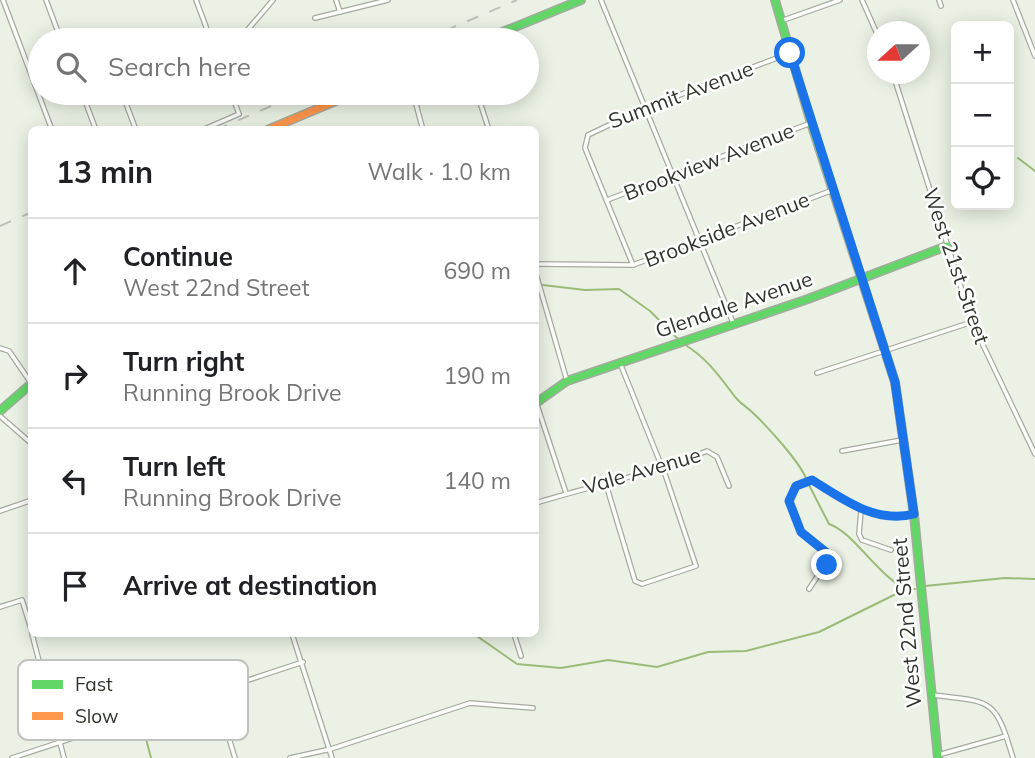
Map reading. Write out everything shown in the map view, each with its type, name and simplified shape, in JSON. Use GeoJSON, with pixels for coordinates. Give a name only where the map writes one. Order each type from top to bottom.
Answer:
{"type":"FeatureCollection","features":[{"type":"Feature","properties":{"kind":"street"},"geometry":{"type":"LineString","coordinates":[[3,0],[28,66]]}},
{"type":"Feature","properties":{"kind":"street"},"geometry":{"type":"LineString","coordinates":[[46,0],[56,28]]}},
{"type":"Feature","properties":{"kind":"street"},"geometry":{"type":"LineString","coordinates":[[196,0],[206,28]]}},
{"type":"Feature","properties":{"kind":"street"},"geometry":{"type":"LineString","coordinates":[[249,28],[273,0]]}},
{"type":"Feature","properties":{"kind":"street"},"geometry":{"type":"LineString","coordinates":[[336,0],[340,12]]}},
{"type":"Feature","properties":{"kind":"street"},"geometry":{"type":"LineString","coordinates":[[315,18],[388,0]]}},
{"type":"Feature","properties":{"kind":"street"},"geometry":{"type":"LineString","coordinates":[[512,28],[581,0]]}},
{"type":"Feature","properties":{"kind":"street"},"geometry":{"type":"LineString","coordinates":[[601,0],[734,325]]}},
{"type":"Feature","properties":{"kind":"street","name":"West 22nd Street"},"geometry":{"type":"LineString","coordinates":[[775,0],[811,123],[895,382],[914,514],[938,756]]}},
{"type":"Feature","properties":{"kind":"street"},"geometry":{"type":"LineString","coordinates":[[813,0],[816,7]]}},
{"type":"Feature","properties":{"kind":"street"},"geometry":{"type":"LineString","coordinates":[[781,21],[840,0]]}},
{"type":"Feature","properties":{"kind":"street"},"geometry":{"type":"LineString","coordinates":[[862,0],[871,21]]}},
{"type":"Feature","properties":{"kind":"street"},"geometry":{"type":"LineString","coordinates":[[939,0],[941,6]]}},
{"type":"Feature","properties":{"kind":"street"},"geometry":{"type":"LineString","coordinates":[[1013,0],[1035,56]]}},
{"type":"Feature","properties":{"kind":"street","name":"Summit Avenue"},"geometry":{"type":"LineString","coordinates":[[633,265],[585,148],[585,140],[592,130],[790,53]]}},
{"type":"Feature","properties":{"kind":"street","name":"West 21st Street"},"geometry":{"type":"LineString","coordinates":[[896,84],[972,322],[1035,454]]}},
{"type":"Feature","properties":{"kind":"street"},"geometry":{"type":"LineString","coordinates":[[43,105],[50,126]]}},
{"type":"Feature","properties":{"kind":"street"},"geometry":{"type":"LineString","coordinates":[[87,105],[94,126]]}},
{"type":"Feature","properties":{"kind":"street"},"geometry":{"type":"LineString","coordinates":[[127,105],[134,126]]}},
{"type":"Feature","properties":{"kind":"street"},"geometry":{"type":"LineString","coordinates":[[211,126],[239,114],[236,105]]}},
{"type":"Feature","properties":{"kind":"street"},"geometry":{"type":"LineString","coordinates":[[277,126],[326,105]]}},
{"type":"Feature","properties":{"kind":"street"},"geometry":{"type":"LineString","coordinates":[[416,105],[422,126]]}},
{"type":"Feature","properties":{"kind":"street"},"geometry":{"type":"LineString","coordinates":[[481,105],[488,126]]}},
{"type":"Feature","properties":{"kind":"street","name":"Brookview Avenue"},"geometry":{"type":"LineString","coordinates":[[607,200],[811,123]]}},
{"type":"Feature","properties":{"kind":"street","name":"Brookside Avenue"},"geometry":{"type":"LineString","coordinates":[[539,264],[633,265],[833,190]]}},
{"type":"Feature","properties":{"kind":"street","name":"Glendale Avenue"},"geometry":{"type":"LineString","coordinates":[[539,400],[567,381],[734,325],[947,246]]}},
{"type":"Feature","properties":{"kind":"street"},"geometry":{"type":"LineString","coordinates":[[539,284],[567,381]]}},
{"type":"Feature","properties":{"kind":"street"},"geometry":{"type":"LineString","coordinates":[[817,373],[972,322]]}},
{"type":"Feature","properties":{"kind":"street"},"geometry":{"type":"LineString","coordinates":[[0,348],[9,351],[28,377]]}},
{"type":"Feature","properties":{"kind":"street"},"geometry":{"type":"LineString","coordinates":[[605,481],[635,580],[642,584],[696,566],[621,363]]}},
{"type":"Feature","properties":{"kind":"street"},"geometry":{"type":"LineString","coordinates":[[0,411],[28,386]]}},
{"type":"Feature","properties":{"kind":"street"},"geometry":{"type":"LineString","coordinates":[[539,411],[566,493]]}},
{"type":"Feature","properties":{"kind":"street"},"geometry":{"type":"LineString","coordinates":[[0,416],[28,440]]}},
{"type":"Feature","properties":{"kind":"street"},"geometry":{"type":"LineString","coordinates":[[842,452],[904,440]]}},
{"type":"Feature","properties":{"kind":"street","name":"Vale Avenue"},"geometry":{"type":"LineString","coordinates":[[539,502],[605,481],[661,467],[668,468],[713,452],[729,486]]}},
{"type":"Feature","properties":{"kind":"street"},"geometry":{"type":"LineString","coordinates":[[809,589],[828,559],[827,553],[801,532],[789,501],[791,491],[812,480],[861,510],[898,517],[914,514]]}},
{"type":"Feature","properties":{"kind":"street"},"geometry":{"type":"LineString","coordinates":[[0,511],[28,501]]}},
{"type":"Feature","properties":{"kind":"street"},"geometry":{"type":"LineString","coordinates":[[861,510],[859,534],[862,540],[891,550]]}},
{"type":"Feature","properties":{"kind":"street"},"geometry":{"type":"LineString","coordinates":[[0,607],[22,600],[28,620]]}},
{"type":"Feature","properties":{"kind":"street"},"geometry":{"type":"LineString","coordinates":[[33,637],[39,660]]}},
{"type":"Feature","properties":{"kind":"street"},"geometry":{"type":"LineString","coordinates":[[293,637],[332,758]]}},
{"type":"Feature","properties":{"kind":"street"},"geometry":{"type":"LineString","coordinates":[[515,637],[521,656]]}},
{"type":"Feature","properties":{"kind":"street"},"geometry":{"type":"LineString","coordinates":[[248,681],[303,662]]}},
{"type":"Feature","properties":{"kind":"street"},"geometry":{"type":"LineString","coordinates":[[930,695],[985,702],[995,709],[1013,758]]}},
{"type":"Feature","properties":{"kind":"street"},"geometry":{"type":"LineString","coordinates":[[290,758],[331,749],[470,703],[533,708]]}},
{"type":"Feature","properties":{"kind":"street"},"geometry":{"type":"LineString","coordinates":[[938,756],[1006,736]]}},
{"type":"Feature","properties":{"kind":"street"},"geometry":{"type":"LineString","coordinates":[[12,758],[67,740]]}},
{"type":"Feature","properties":{"kind":"street"},"geometry":{"type":"LineString","coordinates":[[230,740],[235,758]]}},
{"type":"Feature","properties":{"kind":"street"},"geometry":{"type":"LineString","coordinates":[[61,742],[64,758]]}},
{"type":"Feature","properties":{"kind":"waterway"},"geometry":{"type":"LineString","coordinates":[[1018,158],[1035,171]]}},
{"type":"Feature","properties":{"kind":"waterway"},"geometry":{"type":"LineString","coordinates":[[543,285],[585,290],[619,289],[650,311],[679,340]]}},
{"type":"Feature","properties":{"kind":"waterway"},"geometry":{"type":"LineString","coordinates":[[684,344],[707,362],[738,400],[774,434],[806,478]]}},
{"type":"Feature","properties":{"kind":"waterway"},"geometry":{"type":"LineString","coordinates":[[809,485],[829,524],[840,529],[893,581],[915,589]]}},
{"type":"Feature","properties":{"kind":"waterway"},"geometry":{"type":"LineString","coordinates":[[925,586],[1005,578],[1035,579]]}},
{"type":"Feature","properties":{"kind":"waterway"},"geometry":{"type":"LineString","coordinates":[[478,637],[517,664],[561,668],[608,660],[657,667],[708,652],[746,651],[819,632],[900,592],[903,588]]}},
{"type":"Feature","properties":{"kind":"waterway"},"geometry":{"type":"LineString","coordinates":[[146,740],[151,758]]}},
{"type":"Feature","properties":{"kind":"railway"},"geometry":{"type":"LineString","coordinates":[[451,28],[517,0]]}},
{"type":"Feature","properties":{"kind":"railway"},"geometry":{"type":"LineString","coordinates":[[225,126],[273,105]]}},
{"type":"Feature","properties":{"kind":"railway"},"geometry":{"type":"LineString","coordinates":[[0,226],[28,214]]}},
{"type":"Feature","properties":{"kind":"traffic: fast"},"geometry":{"type":"LineString","coordinates":[[512,28],[581,0]]}},
{"type":"Feature","properties":{"kind":"traffic: fast"},"geometry":{"type":"LineString","coordinates":[[775,0],[811,123],[895,382],[914,515],[938,758]]}},
{"type":"Feature","properties":{"kind":"traffic: fast"},"geometry":{"type":"LineString","coordinates":[[539,401],[567,381],[808,299],[947,246]]}},
{"type":"Feature","properties":{"kind":"traffic: fast"},"geometry":{"type":"LineString","coordinates":[[0,411],[28,386]]}},
{"type":"Feature","properties":{"kind":"traffic: slow"},"geometry":{"type":"LineString","coordinates":[[277,126],[326,105]]}},
{"type":"Feature","properties":{"kind":"route"},"geometry":{"type":"LineString","coordinates":[[790,53],[895,382],[914,514],[898,517],[861,510],[812,480],[796,486],[791,491],[789,501],[801,532],[807,540],[827,553],[827,565]]}}]}
